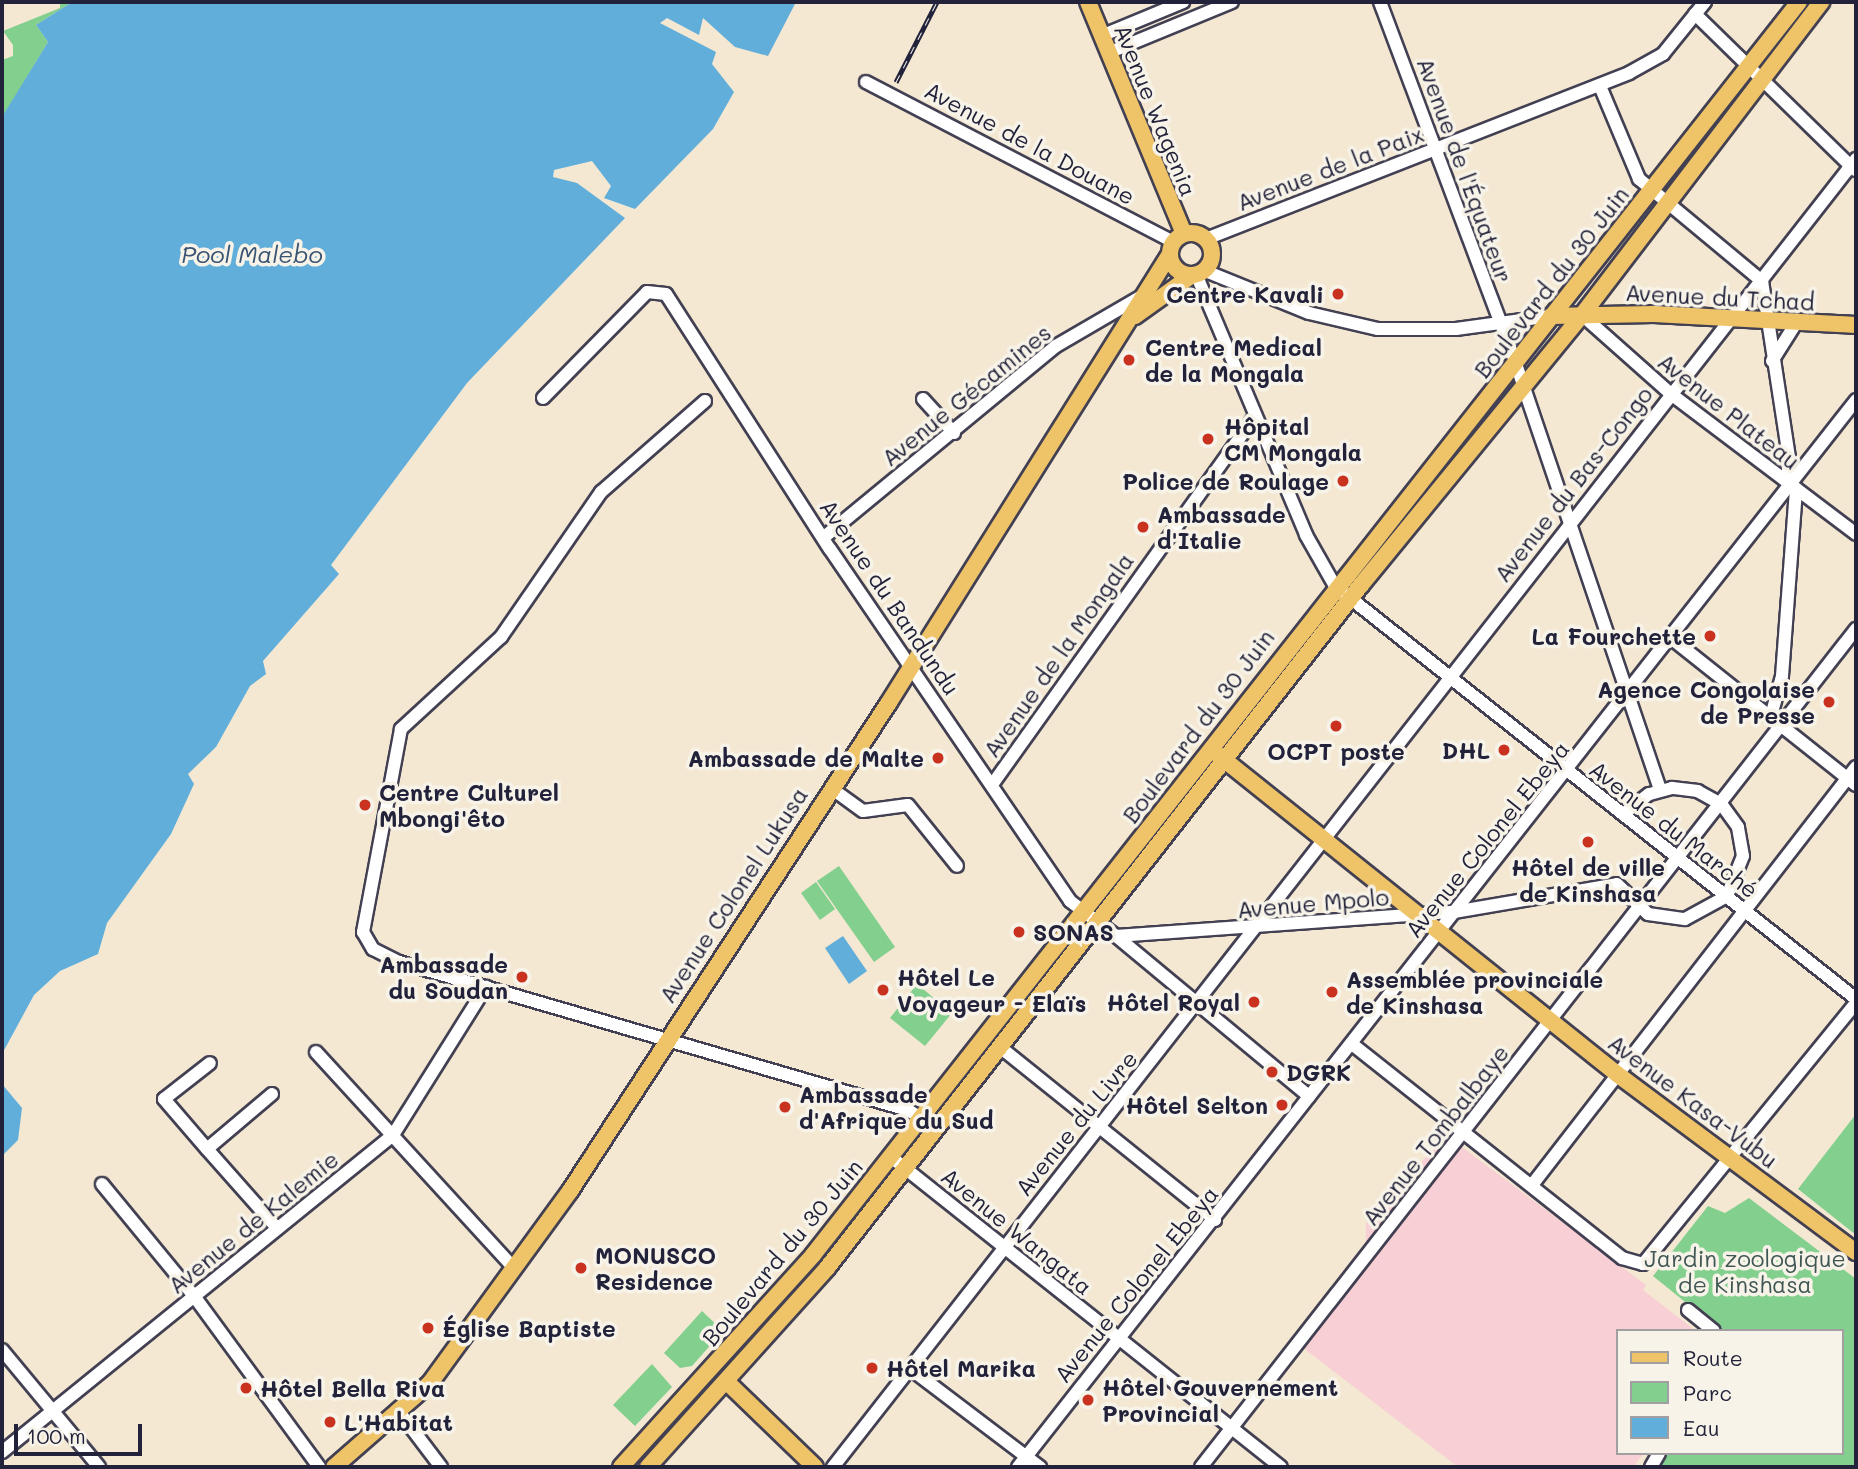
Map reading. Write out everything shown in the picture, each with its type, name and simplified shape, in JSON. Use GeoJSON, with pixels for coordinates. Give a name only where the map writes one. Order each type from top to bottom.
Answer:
{"type":"FeatureCollection","features":[{"type":"Feature","properties":{"kind":"main road","name":"Avenue Wagenia"},"geometry":{"type":"LineString","coordinates":[[1088,2],[1175,244]]}},
{"type":"Feature","properties":{"kind":"main road","name":"Boulevard du 30 Juin"},"geometry":{"type":"LineString","coordinates":[[648,1467],[727,1382],[906,1168],[1349,601],[1582,315],[1665,203],[1799,2]]}},
{"type":"Feature","properties":{"kind":"main road","name":"Boulevard du 30 Juin"},"geometry":{"type":"LineString","coordinates":[[621,1467],[786,1286],[1082,914],[1335,586],[1516,364],[1651,191],[1756,69],[1821,2]]}},
{"type":"Feature","properties":{"kind":"main road"},"geometry":{"type":"LineString","coordinates":[[1206,239],[1211,259],[1197,273],[1177,270],[1175,244],[1206,239]]}},
{"type":"Feature","properties":{"kind":"main road","name":"Avenue Colonel Lukusa"},"geometry":{"type":"LineString","coordinates":[[334,1467],[400,1413],[441,1370],[515,1269],[911,667],[1133,318],[1142,296],[1175,244]]}},
{"type":"Feature","properties":{"kind":"main road","name":"Avenue Colonel Lukusa"},"geometry":{"type":"LineString","coordinates":[[1133,318],[1197,273]]}},
{"type":"Feature","properties":{"kind":"main road","name":"Avenue du Tchad"},"geometry":{"type":"LineString","coordinates":[[1551,316],[1856,326]]}},
{"type":"Feature","properties":{"kind":"main road","name":"Avenue Kasa-Vubu"},"geometry":{"type":"LineString","coordinates":[[1209,749],[1324,836],[1617,1074],[1856,1252]]}},
{"type":"Feature","properties":{"kind":"main road"},"geometry":{"type":"LineString","coordinates":[[727,1382],[815,1467]]}},
{"type":"Feature","properties":{"kind":"street"},"geometry":{"type":"LineString","coordinates":[[1101,36],[1183,2]]}},
{"type":"Feature","properties":{"kind":"street"},"geometry":{"type":"LineString","coordinates":[[1108,53],[1232,2]]}},
{"type":"Feature","properties":{"kind":"street","name":"Avenue de l'Équateur"},"geometry":{"type":"LineString","coordinates":[[1380,2],[1516,364],[1660,790]]}},
{"type":"Feature","properties":{"kind":"street"},"geometry":{"type":"LineString","coordinates":[[1706,2],[1695,14],[1756,69],[1854,165]]}},
{"type":"Feature","properties":{"kind":"street","name":"Avenue de la Paix"},"geometry":{"type":"LineString","coordinates":[[1206,239],[1600,86],[1663,54],[1695,14]]}},
{"type":"Feature","properties":{"kind":"street","name":"Avenue de la Douane"},"geometry":{"type":"LineString","coordinates":[[866,82],[1175,244]]}},
{"type":"Feature","properties":{"kind":"street"},"geometry":{"type":"LineString","coordinates":[[1600,86],[1632,166],[1651,191],[1762,281],[1791,486],[1782,676],[1770,716]]}},
{"type":"Feature","properties":{"kind":"street","name":"Avenue du Bas-Congo"},"geometry":{"type":"LineString","coordinates":[[1324,836],[1569,522],[1854,165]]}},
{"type":"Feature","properties":{"kind":"street"},"geometry":{"type":"LineString","coordinates":[[1197,273],[1309,313],[1378,329],[1456,329],[1498,319],[1551,316]]}},
{"type":"Feature","properties":{"kind":"street","name":"Avenue du Marché"},"geometry":{"type":"LineString","coordinates":[[1197,273],[1254,417],[1335,586],[1349,601],[1567,773],[1678,856],[1856,1001]]}},
{"type":"Feature","properties":{"kind":"street","name":"Avenue du Bandundu"},"geometry":{"type":"LineString","coordinates":[[543,398],[647,292],[660,290],[670,298],[823,538],[994,782],[1082,914],[1096,926]]}},
{"type":"Feature","properties":{"kind":"street","name":"Avenue Gécamines"},"geometry":{"type":"LineString","coordinates":[[823,538],[954,433],[1056,346],[1142,296]]}},
{"type":"Feature","properties":{"kind":"street","name":"Avenue Plateau"},"geometry":{"type":"LineString","coordinates":[[1582,315],[1671,394],[1856,534]]}},
{"type":"Feature","properties":{"kind":"street"},"geometry":{"type":"LineString","coordinates":[[1772,361],[1796,323]]}},
{"type":"Feature","properties":{"kind":"street"},"geometry":{"type":"LineString","coordinates":[[923,399],[954,433]]}},
{"type":"Feature","properties":{"kind":"street","name":"Avenue Colonel Ebeya"},"geometry":{"type":"LineString","coordinates":[[1018,1467],[1120,1341],[1454,912],[1567,773],[1856,400]]}},
{"type":"Feature","properties":{"kind":"street"},"geometry":{"type":"LineString","coordinates":[[705,401],[601,492],[501,637],[425,702],[397,738],[363,932],[386,957],[922,1117],[937,1128]]}},
{"type":"Feature","properties":{"kind":"street","name":"Avenue de la Mongala"},"geometry":{"type":"LineString","coordinates":[[994,782],[1254,417]]}},
{"type":"Feature","properties":{"kind":"street","name":"Avenue Tombalbaye"},"geometry":{"type":"LineString","coordinates":[[1201,1467],[1466,1132],[1856,629]]}},
{"type":"Feature","properties":{"kind":"street"},"geometry":{"type":"LineString","coordinates":[[1671,638],[1852,782]]}},
{"type":"Feature","properties":{"kind":"street"},"geometry":{"type":"LineString","coordinates":[[1532,1185],[1743,909],[1852,782],[1856,767]]}},
{"type":"Feature","properties":{"kind":"street"},"geometry":{"type":"LineString","coordinates":[[831,788],[863,811],[908,806],[957,866]]}},
{"type":"Feature","properties":{"kind":"street"},"geometry":{"type":"LineString","coordinates":[[1623,814],[1660,790],[1698,791],[1721,804],[1738,827],[1743,856],[1727,896],[1685,919],[1638,908]]}},
{"type":"Feature","properties":{"kind":"street","name":"Avenue du Livre"},"geometry":{"type":"LineString","coordinates":[[833,1467],[1103,1125],[1324,836]]}},
{"type":"Feature","properties":{"kind":"street","name":"Avenue Mpolo"},"geometry":{"type":"LineString","coordinates":[[1096,926],[1116,936],[1253,930],[1454,912],[1617,884],[1638,908]]}},
{"type":"Feature","properties":{"kind":"street"},"geometry":{"type":"LineString","coordinates":[[1116,936],[1193,1005],[1309,1096]]}},
{"type":"Feature","properties":{"kind":"street","name":"Avenue de Kalemie"},"geometry":{"type":"LineString","coordinates":[[2,1452],[393,1135],[486,987]]}},
{"type":"Feature","properties":{"kind":"street"},"geometry":{"type":"LineString","coordinates":[[1352,1044],[1638,1264],[1662,1248],[1856,1001]]}},
{"type":"Feature","properties":{"kind":"street"},"geometry":{"type":"LineString","coordinates":[[1000,1046],[1103,1125],[1215,1220]]}},
{"type":"Feature","properties":{"kind":"street"},"geometry":{"type":"LineString","coordinates":[[316,1052],[515,1269]]}},
{"type":"Feature","properties":{"kind":"street"},"geometry":{"type":"LineString","coordinates":[[210,1062],[164,1099],[277,1228]]}},
{"type":"Feature","properties":{"kind":"street"},"geometry":{"type":"LineString","coordinates":[[207,1149],[272,1094]]}},
{"type":"Feature","properties":{"kind":"street","name":"Avenue Wangata"},"geometry":{"type":"LineString","coordinates":[[891,1157],[1003,1249],[1281,1467]]}},
{"type":"Feature","properties":{"kind":"street"},"geometry":{"type":"LineString","coordinates":[[102,1184],[194,1296],[319,1467]]}},
{"type":"Feature","properties":{"kind":"street"},"geometry":{"type":"LineString","coordinates":[[1688,1310],[1712,1329]]}},
{"type":"Feature","properties":{"kind":"street"},"geometry":{"type":"LineString","coordinates":[[2,1349],[99,1467]]}},
{"type":"Feature","properties":{"kind":"street"},"geometry":{"type":"LineString","coordinates":[[912,1370],[1040,1467]]}},
{"type":"Feature","properties":{"kind":"street"},"geometry":{"type":"LineString","coordinates":[[400,1413],[440,1467]]}},
{"type":"Feature","properties":{"kind":"shaded area"},"geometry":{"type":"Polygon","coordinates":[[[1446,1135],[1646,1285],[1643,1290],[1693,1329],[1616,1329],[1616,1455],[1642,1455],[1633,1467],[1458,1467],[1302,1347],[1377,1252],[1366,1244],[1366,1223],[1446,1135]]]}},
{"type":"Feature","properties":{"kind":"green space"},"geometry":{"type":"Polygon","coordinates":[[[60,2],[72,2],[36,25],[48,42],[4,115],[2,60],[13,56],[13,45],[3,31],[60,8],[60,2]]]}},
{"type":"Feature","properties":{"kind":"green space"},"geometry":{"type":"Polygon","coordinates":[[[839,866],[895,947],[874,962],[817,881],[839,866]]]}},
{"type":"Feature","properties":{"kind":"green space"},"geometry":{"type":"Polygon","coordinates":[[[816,882],[835,909],[820,920],[801,893],[816,882]]]}},
{"type":"Feature","properties":{"kind":"green space"},"geometry":{"type":"Polygon","coordinates":[[[917,984],[952,1013],[925,1046],[890,1018],[917,984]]]}},
{"type":"Feature","properties":{"kind":"green space"},"geometry":{"type":"Polygon","coordinates":[[[1856,1114],[1856,1235],[1798,1189],[1856,1114]]]}},
{"type":"Feature","properties":{"kind":"green space","name":"Jardin zoologique de Kinshasa"},"geometry":{"type":"Polygon","coordinates":[[[1749,1198],[1856,1279],[1856,1467],[1654,1467],[1661,1455],[1844,1455],[1844,1329],[1719,1329],[1653,1276],[1708,1206],[1725,1213],[1749,1198]]]}},
{"type":"Feature","properties":{"kind":"green space"},"geometry":{"type":"Polygon","coordinates":[[[702,1311],[723,1331],[692,1366],[680,1368],[664,1353],[702,1311]]]}},
{"type":"Feature","properties":{"kind":"green space"},"geometry":{"type":"Polygon","coordinates":[[[652,1364],[672,1387],[635,1426],[613,1405],[652,1364]]]}},
{"type":"Feature","properties":{"kind":"water","name":"Pool Malebo"},"geometry":{"type":"Polygon","coordinates":[[[72,2],[796,2],[768,56],[735,47],[703,18],[699,35],[667,18],[660,23],[716,52],[712,64],[734,92],[713,129],[635,209],[604,198],[611,186],[592,161],[554,170],[553,177],[577,183],[625,218],[467,383],[331,565],[339,574],[263,661],[266,674],[250,686],[216,747],[188,774],[194,784],[171,834],[107,923],[98,954],[60,971],[34,995],[2,1054],[2,117],[48,42],[36,25],[72,2]]]}},
{"type":"Feature","properties":{"kind":"water"},"geometry":{"type":"Polygon","coordinates":[[[843,936],[867,971],[849,984],[825,948],[843,936]]]}},
{"type":"Feature","properties":{"kind":"water"},"geometry":{"type":"Polygon","coordinates":[[[2,1084],[22,1108],[18,1140],[2,1156],[2,1084]]]}},
{"type":"Feature","properties":{"kind":"railway"},"geometry":{"type":"LineString","coordinates":[[896,82],[937,2]]}},
{"type":"Feature","properties":{"kind":"place","name":"Centre Kavali"},"geometry":{"type":"Point","coordinates":[1338,294]}},
{"type":"Feature","properties":{"kind":"place","name":"Centre Medical de la Mongala"},"geometry":{"type":"Point","coordinates":[1129,360]}},
{"type":"Feature","properties":{"kind":"place","name":"Hôpital CM Mongala"},"geometry":{"type":"Point","coordinates":[1208,439]}},
{"type":"Feature","properties":{"kind":"place","name":"Police de Roulage"},"geometry":{"type":"Point","coordinates":[1343,481]}},
{"type":"Feature","properties":{"kind":"place","name":"Ambassade d'Italie"},"geometry":{"type":"Point","coordinates":[1143,527]}},
{"type":"Feature","properties":{"kind":"place","name":"La Fourchette"},"geometry":{"type":"Point","coordinates":[1710,636]}},
{"type":"Feature","properties":{"kind":"place","name":"Agence Congolaise de Presse"},"geometry":{"type":"Point","coordinates":[1829,702]}},
{"type":"Feature","properties":{"kind":"place","name":"OCPT poste"},"geometry":{"type":"Point","coordinates":[1336,726]}},
{"type":"Feature","properties":{"kind":"place","name":"DHL"},"geometry":{"type":"Point","coordinates":[1504,750]}},
{"type":"Feature","properties":{"kind":"place","name":"Ambassade de Malte"},"geometry":{"type":"Point","coordinates":[938,758]}},
{"type":"Feature","properties":{"kind":"place","name":"Centre Culturel Mbongi'êto"},"geometry":{"type":"Point","coordinates":[365,805]}},
{"type":"Feature","properties":{"kind":"place","name":"Hôtel de ville de Kinshasa"},"geometry":{"type":"Point","coordinates":[1588,842]}},
{"type":"Feature","properties":{"kind":"place","name":"SONAS"},"geometry":{"type":"Point","coordinates":[1019,932]}},
{"type":"Feature","properties":{"kind":"place","name":"Ambassade du Soudan"},"geometry":{"type":"Point","coordinates":[522,977]}},
{"type":"Feature","properties":{"kind":"place","name":"Hôtel Le Voyageur - Elaïs"},"geometry":{"type":"Point","coordinates":[883,990]}},
{"type":"Feature","properties":{"kind":"place","name":"Assemblée provinciale de Kinshasa"},"geometry":{"type":"Point","coordinates":[1332,992]}},
{"type":"Feature","properties":{"kind":"place","name":"Hôtel Royal"},"geometry":{"type":"Point","coordinates":[1254,1002]}},
{"type":"Feature","properties":{"kind":"place","name":"DGRK"},"geometry":{"type":"Point","coordinates":[1272,1072]}},
{"type":"Feature","properties":{"kind":"place","name":"Hôtel Selton"},"geometry":{"type":"Point","coordinates":[1282,1105]}},
{"type":"Feature","properties":{"kind":"place","name":"Ambassade d'Afrique du Sud"},"geometry":{"type":"Point","coordinates":[785,1107]}},
{"type":"Feature","properties":{"kind":"place","name":"MONUSCO Residence"},"geometry":{"type":"Point","coordinates":[581,1268]}},
{"type":"Feature","properties":{"kind":"place","name":"Église Baptiste"},"geometry":{"type":"Point","coordinates":[428,1328]}},
{"type":"Feature","properties":{"kind":"place","name":"Hôtel Marika"},"geometry":{"type":"Point","coordinates":[872,1368]}},
{"type":"Feature","properties":{"kind":"place","name":"Hôtel Bella Riva"},"geometry":{"type":"Point","coordinates":[246,1388]}},
{"type":"Feature","properties":{"kind":"place","name":"Hôtel Gouvernement Provincial"},"geometry":{"type":"Point","coordinates":[1088,1400]}},
{"type":"Feature","properties":{"kind":"place","name":"L'Habitat"},"geometry":{"type":"Point","coordinates":[330,1422]}}]}
